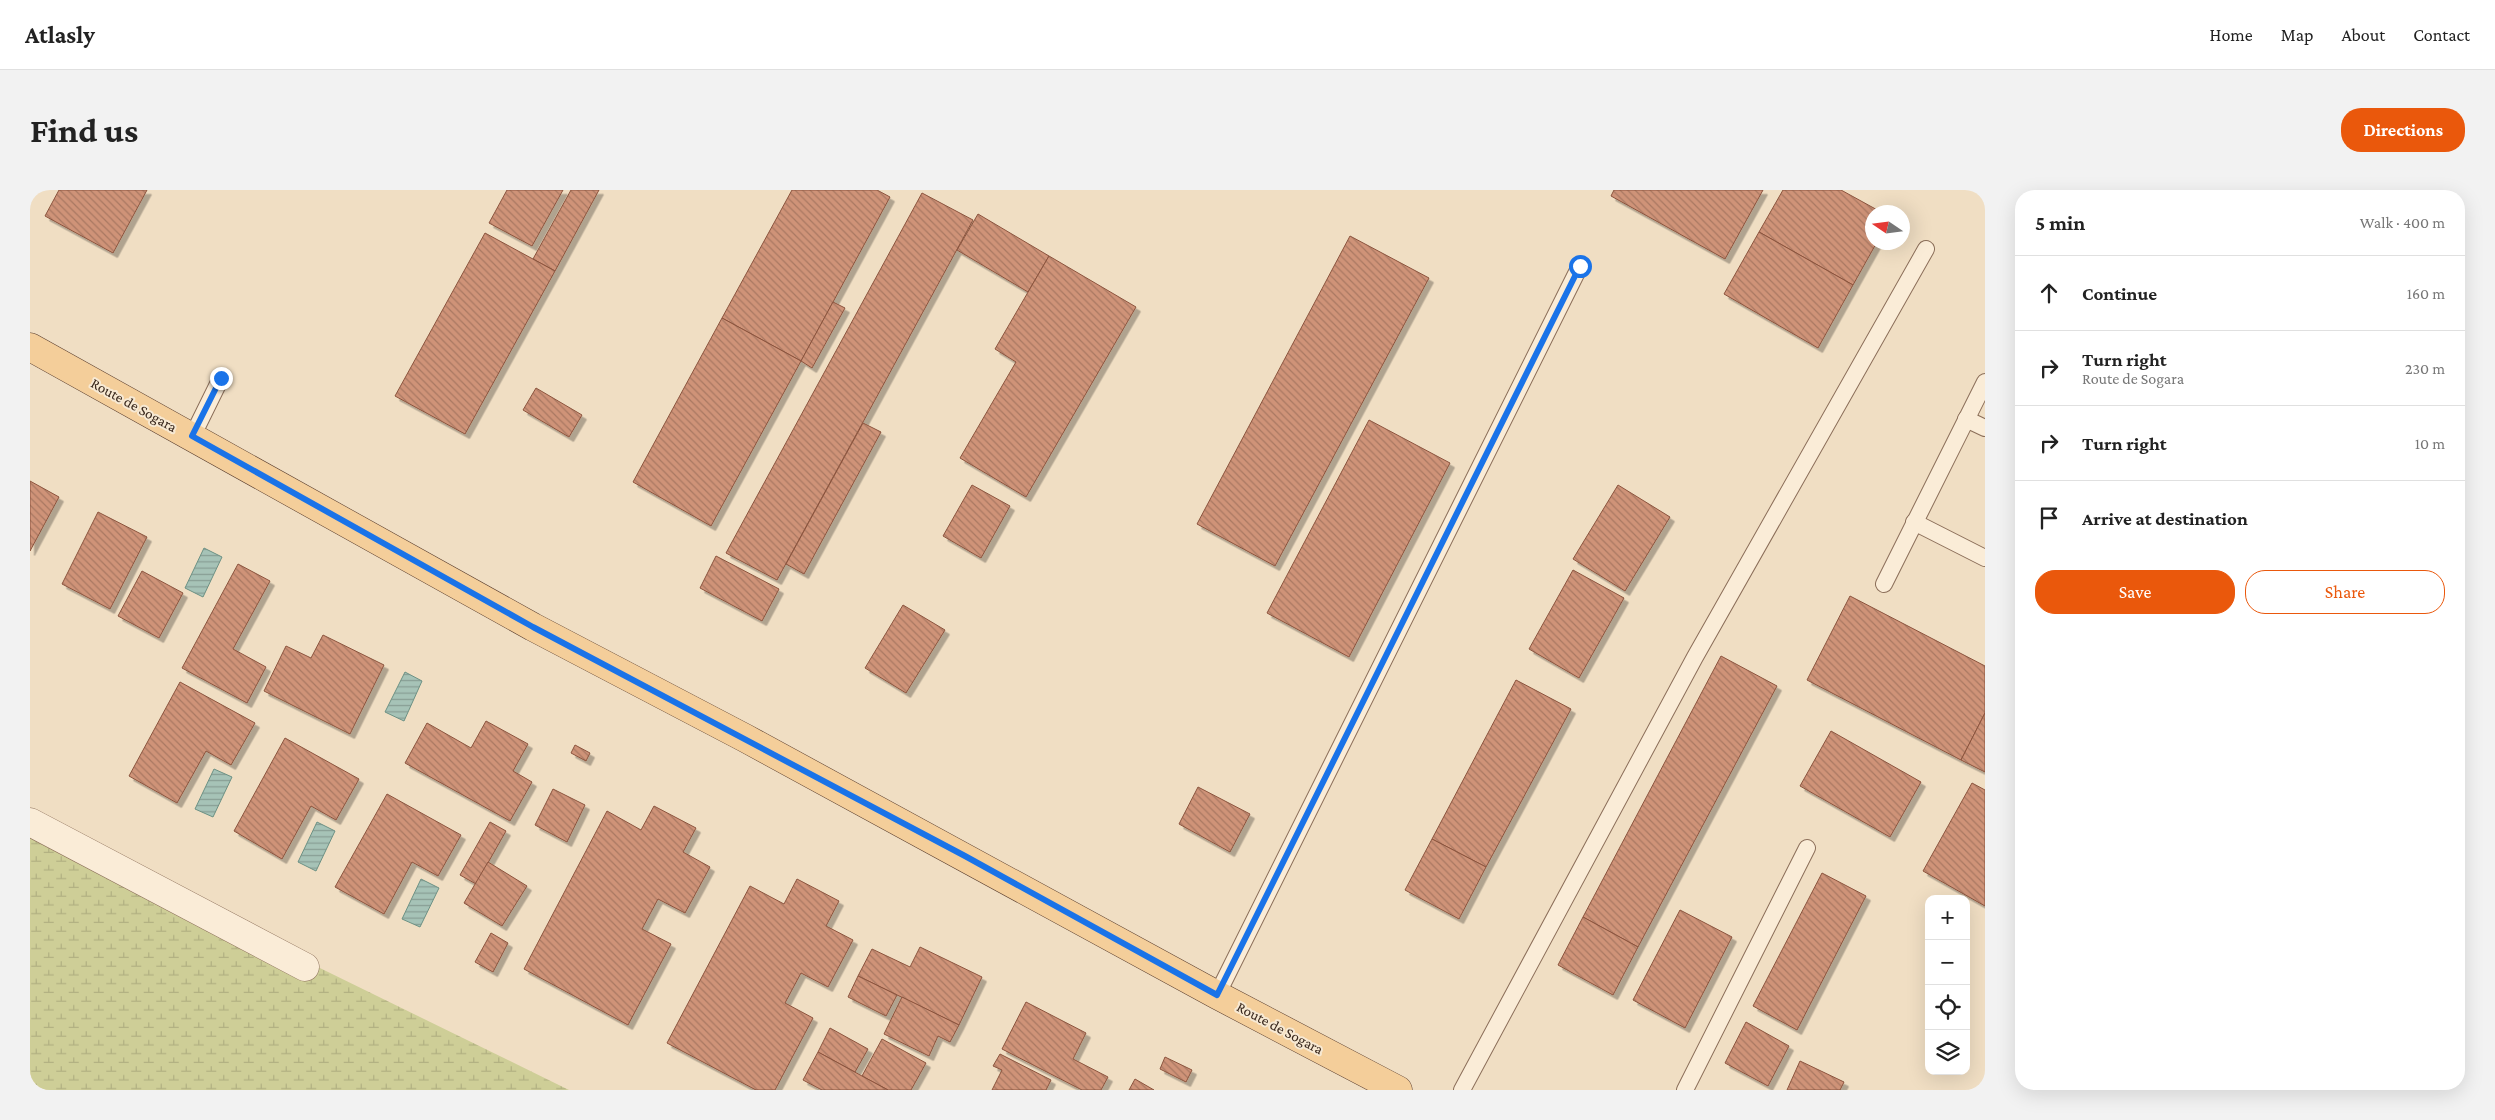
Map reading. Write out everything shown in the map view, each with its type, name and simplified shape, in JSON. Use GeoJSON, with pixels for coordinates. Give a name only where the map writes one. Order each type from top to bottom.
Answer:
{"type":"FeatureCollection","features":[{"type":"Feature","properties":{"kind":"main road","name":"Route de Sogara"},"geometry":{"type":"LineString","coordinates":[[30,348],[192,436],[533,627],[930,837],[1217,995],[1398,1090]]}},
{"type":"Feature","properties":{"kind":"street"},"geometry":{"type":"LineString","coordinates":[[30,822],[306,967]]}},
{"type":"Feature","properties":{"kind":"lane"},"geometry":{"type":"LineString","coordinates":[[1462,1090],[1695,658],[1926,249]]}},
{"type":"Feature","properties":{"kind":"lane"},"geometry":{"type":"LineString","coordinates":[[1217,995],[1580,266]]}},
{"type":"Feature","properties":{"kind":"lane"},"geometry":{"type":"LineString","coordinates":[[192,436],[221,378]]}},
{"type":"Feature","properties":{"kind":"lane"},"geometry":{"type":"LineString","coordinates":[[1884,584],[1985,382]]}},
{"type":"Feature","properties":{"kind":"lane"},"geometry":{"type":"LineString","coordinates":[[1966,419],[1985,428]]}},
{"type":"Feature","properties":{"kind":"lane"},"geometry":{"type":"LineString","coordinates":[[1914,522],[1985,558]]}},
{"type":"Feature","properties":{"kind":"lane"},"geometry":{"type":"LineString","coordinates":[[1685,1090],[1807,848]]}},
{"type":"Feature","properties":{"kind":"green space"},"geometry":{"type":"Polygon","coordinates":[[[30,826],[569,1090],[30,1090],[30,826]]]}},
{"type":"Feature","properties":{"kind":"shaded area"},"geometry":{"type":"Polygon","coordinates":[[[204,548],[222,557],[203,597],[185,588],[204,548]]]}},
{"type":"Feature","properties":{"kind":"shaded area"},"geometry":{"type":"Polygon","coordinates":[[[405,672],[422,681],[404,721],[385,712],[405,672]]]}},
{"type":"Feature","properties":{"kind":"shaded area"},"geometry":{"type":"Polygon","coordinates":[[[214,769],[232,777],[213,817],[195,809],[214,769]]]}},
{"type":"Feature","properties":{"kind":"shaded area"},"geometry":{"type":"Polygon","coordinates":[[[317,822],[335,831],[316,871],[298,862],[317,822]]]}},
{"type":"Feature","properties":{"kind":"shaded area"},"geometry":{"type":"Polygon","coordinates":[[[421,879],[439,888],[420,927],[402,919],[421,879]]]}},
{"type":"Feature","properties":{"kind":"building"},"geometry":{"type":"Polygon","coordinates":[[[59,190],[147,190],[113,253],[45,216],[59,190]]]}},
{"type":"Feature","properties":{"kind":"building"},"geometry":{"type":"Polygon","coordinates":[[[507,190],[563,190],[532,246],[489,223],[507,190]]]}},
{"type":"Feature","properties":{"kind":"building"},"geometry":{"type":"Polygon","coordinates":[[[571,190],[599,190],[555,271],[533,259],[571,190]]]}},
{"type":"Feature","properties":{"kind":"building"},"geometry":{"type":"Polygon","coordinates":[[[792,190],[877,190],[890,197],[801,361],[722,318],[792,190]]]}},
{"type":"Feature","properties":{"kind":"building"},"geometry":{"type":"Polygon","coordinates":[[[1614,190],[1763,190],[1725,259],[1611,196],[1614,190]]]}},
{"type":"Feature","properties":{"kind":"building"},"geometry":{"type":"Polygon","coordinates":[[[1783,190],[1841,190],[1868,205],[1865,205],[1865,250],[1873,250],[1853,285],[1759,232],[1783,190]]]}},
{"type":"Feature","properties":{"kind":"building"},"geometry":{"type":"Polygon","coordinates":[[[922,193],[973,220],[777,580],[726,553],[922,193]]]}},
{"type":"Feature","properties":{"kind":"building"},"geometry":{"type":"Polygon","coordinates":[[[978,214],[1049,256],[1028,292],[957,250],[978,214]]]}},
{"type":"Feature","properties":{"kind":"building"},"geometry":{"type":"Polygon","coordinates":[[[1759,232],[1853,285],[1818,348],[1724,294],[1759,232]]]}},
{"type":"Feature","properties":{"kind":"building"},"geometry":{"type":"Polygon","coordinates":[[[485,233],[555,271],[465,434],[395,396],[485,233]]]}},
{"type":"Feature","properties":{"kind":"building"},"geometry":{"type":"Polygon","coordinates":[[[1350,236],[1429,278],[1275,566],[1197,524],[1350,236]]]}},
{"type":"Feature","properties":{"kind":"building"},"geometry":{"type":"Polygon","coordinates":[[[1049,256],[1136,307],[1026,497],[960,458],[1016,362],[995,349],[1049,256]]]}},
{"type":"Feature","properties":{"kind":"building"},"geometry":{"type":"Polygon","coordinates":[[[833,302],[845,308],[812,368],[801,361],[833,302]]]}},
{"type":"Feature","properties":{"kind":"building"},"geometry":{"type":"Polygon","coordinates":[[[722,318],[801,361],[711,526],[633,482],[722,318]]]}},
{"type":"Feature","properties":{"kind":"building"},"geometry":{"type":"Polygon","coordinates":[[[536,388],[582,415],[569,437],[523,410],[536,388]]]}},
{"type":"Feature","properties":{"kind":"building"},"geometry":{"type":"Polygon","coordinates":[[[1369,420],[1450,463],[1349,657],[1267,613],[1369,420]]]}},
{"type":"Feature","properties":{"kind":"building"},"geometry":{"type":"Polygon","coordinates":[[[863,423],[881,432],[804,574],[786,564],[863,423]]]}},
{"type":"Feature","properties":{"kind":"building"},"geometry":{"type":"Polygon","coordinates":[[[30,481],[59,497],[30,551],[30,481]]]}},
{"type":"Feature","properties":{"kind":"building"},"geometry":{"type":"Polygon","coordinates":[[[972,485],[1010,506],[981,558],[943,536],[972,485]]]}},
{"type":"Feature","properties":{"kind":"building"},"geometry":{"type":"Polygon","coordinates":[[[1618,485],[1670,517],[1625,591],[1573,559],[1618,485]]]}},
{"type":"Feature","properties":{"kind":"building"},"geometry":{"type":"Polygon","coordinates":[[[98,512],[147,537],[110,609],[62,584],[98,512]]]}},
{"type":"Feature","properties":{"kind":"building"},"geometry":{"type":"Polygon","coordinates":[[[716,556],[779,589],[762,621],[700,588],[716,556]]]}},
{"type":"Feature","properties":{"kind":"building"},"geometry":{"type":"Polygon","coordinates":[[[238,564],[270,581],[233,649],[266,667],[247,703],[182,668],[238,564]]]}},
{"type":"Feature","properties":{"kind":"building"},"geometry":{"type":"Polygon","coordinates":[[[1573,570],[1624,598],[1579,678],[1529,649],[1573,570]]]}},
{"type":"Feature","properties":{"kind":"building"},"geometry":{"type":"Polygon","coordinates":[[[142,571],[183,593],[159,638],[118,616],[142,571]]]}},
{"type":"Feature","properties":{"kind":"building"},"geometry":{"type":"Polygon","coordinates":[[[1850,596],[1985,666],[1985,713],[1961,760],[1807,680],[1850,596]]]}},
{"type":"Feature","properties":{"kind":"building"},"geometry":{"type":"Polygon","coordinates":[[[903,605],[945,630],[906,693],[865,668],[903,605]]]}},
{"type":"Feature","properties":{"kind":"building"},"geometry":{"type":"Polygon","coordinates":[[[323,635],[384,665],[350,734],[264,691],[286,646],[311,658],[323,635]]]}},
{"type":"Feature","properties":{"kind":"building"},"geometry":{"type":"Polygon","coordinates":[[[1721,656],[1777,686],[1638,947],[1583,917],[1721,656]]]}},
{"type":"Feature","properties":{"kind":"building"},"geometry":{"type":"Polygon","coordinates":[[[1516,680],[1571,709],[1486,867],[1432,839],[1516,680]]]}},
{"type":"Feature","properties":{"kind":"building"},"geometry":{"type":"Polygon","coordinates":[[[180,682],[255,723],[231,765],[206,751],[177,803],[129,776],[180,682]]]}},
{"type":"Feature","properties":{"kind":"building"},"geometry":{"type":"Polygon","coordinates":[[[1985,713],[1985,772],[1961,760],[1985,713]]]}},
{"type":"Feature","properties":{"kind":"building"},"geometry":{"type":"Polygon","coordinates":[[[486,721],[528,744],[513,771],[532,782],[510,821],[405,763],[427,723],[471,748],[486,721]]]}},
{"type":"Feature","properties":{"kind":"building"},"geometry":{"type":"Polygon","coordinates":[[[1831,731],[1921,782],[1890,837],[1800,786],[1831,731]]]}},
{"type":"Feature","properties":{"kind":"building"},"geometry":{"type":"Polygon","coordinates":[[[285,738],[359,779],[336,820],[311,806],[282,859],[234,831],[285,738]]]}},
{"type":"Feature","properties":{"kind":"building"},"geometry":{"type":"Polygon","coordinates":[[[575,745],[590,753],[586,761],[571,753],[575,745]]]}},
{"type":"Feature","properties":{"kind":"building"},"geometry":{"type":"Polygon","coordinates":[[[1972,783],[1985,790],[1985,906],[1970,898],[1970,895],[1966,895],[1923,871],[1972,783]]]}},
{"type":"Feature","properties":{"kind":"building"},"geometry":{"type":"Polygon","coordinates":[[[1198,787],[1250,814],[1230,852],[1179,824],[1198,787]]]}},
{"type":"Feature","properties":{"kind":"building"},"geometry":{"type":"Polygon","coordinates":[[[553,789],[585,805],[567,842],[535,825],[553,789]]]}},
{"type":"Feature","properties":{"kind":"building"},"geometry":{"type":"Polygon","coordinates":[[[387,794],[461,835],[438,876],[412,862],[384,914],[335,887],[387,794]]]}},
{"type":"Feature","properties":{"kind":"building"},"geometry":{"type":"Polygon","coordinates":[[[654,806],[696,828],[683,852],[710,867],[685,913],[658,899],[642,929],[671,944],[628,1025],[524,969],[607,811],[641,830],[654,806]]]}},
{"type":"Feature","properties":{"kind":"building"},"geometry":{"type":"Polygon","coordinates":[[[490,822],[506,831],[476,884],[460,875],[490,822]]]}},
{"type":"Feature","properties":{"kind":"building"},"geometry":{"type":"Polygon","coordinates":[[[1432,839],[1486,867],[1459,919],[1405,890],[1432,839]]]}},
{"type":"Feature","properties":{"kind":"building"},"geometry":{"type":"Polygon","coordinates":[[[488,862],[527,886],[502,926],[464,903],[488,862]]]}},
{"type":"Feature","properties":{"kind":"building"},"geometry":{"type":"Polygon","coordinates":[[[1822,873],[1866,896],[1797,1030],[1753,1006],[1822,873]]]}},
{"type":"Feature","properties":{"kind":"building"},"geometry":{"type":"Polygon","coordinates":[[[797,879],[839,901],[826,926],[853,940],[828,987],[801,973],[785,1003],[813,1018],[775,1090],[756,1090],[667,1043],[750,886],[784,904],[797,879]]]}},
{"type":"Feature","properties":{"kind":"building"},"geometry":{"type":"Polygon","coordinates":[[[1680,910],[1732,937],[1685,1028],[1633,1000],[1680,910]]]}},
{"type":"Feature","properties":{"kind":"building"},"geometry":{"type":"Polygon","coordinates":[[[1583,917],[1638,947],[1613,995],[1558,965],[1583,917]]]}},
{"type":"Feature","properties":{"kind":"building"},"geometry":{"type":"Polygon","coordinates":[[[491,933],[508,943],[493,972],[475,962],[491,933]]]}},
{"type":"Feature","properties":{"kind":"building"},"geometry":{"type":"Polygon","coordinates":[[[920,947],[982,977],[959,1025],[858,976],[872,949],[910,967],[920,947]]]}},
{"type":"Feature","properties":{"kind":"building"},"geometry":{"type":"Polygon","coordinates":[[[858,976],[897,995],[886,1016],[848,997],[858,976]]]}},
{"type":"Feature","properties":{"kind":"building"},"geometry":{"type":"Polygon","coordinates":[[[902,997],[959,1025],[950,1042],[938,1036],[929,1056],[884,1034],[902,997]]]}},
{"type":"Feature","properties":{"kind":"building"},"geometry":{"type":"Polygon","coordinates":[[[1026,1002],[1086,1033],[1073,1059],[1108,1077],[1101,1090],[1082,1090],[1002,1049],[1026,1002]]]}},
{"type":"Feature","properties":{"kind":"building"},"geometry":{"type":"Polygon","coordinates":[[[1746,1022],[1789,1046],[1768,1086],[1725,1063],[1746,1022]]]}},
{"type":"Feature","properties":{"kind":"building"},"geometry":{"type":"Polygon","coordinates":[[[830,1028],[868,1049],[855,1072],[818,1052],[830,1028]]]}},
{"type":"Feature","properties":{"kind":"building"},"geometry":{"type":"Polygon","coordinates":[[[882,1039],[926,1063],[911,1090],[888,1090],[862,1076],[882,1039]]]}},
{"type":"Feature","properties":{"kind":"building"},"geometry":{"type":"Polygon","coordinates":[[[818,1052],[888,1090],[822,1090],[803,1080],[818,1052]]]}},
{"type":"Feature","properties":{"kind":"building"},"geometry":{"type":"Polygon","coordinates":[[[1000,1054],[1051,1080],[1046,1090],[992,1090],[1002,1070],[993,1066],[1000,1054]]]}},
{"type":"Feature","properties":{"kind":"building"},"geometry":{"type":"Polygon","coordinates":[[[1165,1057],[1192,1070],[1186,1082],[1160,1069],[1165,1057]]]}},
{"type":"Feature","properties":{"kind":"building"},"geometry":{"type":"Polygon","coordinates":[[[1800,1061],[1844,1082],[1840,1090],[1787,1090],[1800,1061]]]}},
{"type":"Feature","properties":{"kind":"building"},"geometry":{"type":"Polygon","coordinates":[[[1135,1079],[1154,1090],[1129,1090],[1135,1079]]]}},
{"type":"Feature","properties":{"kind":"route"},"geometry":{"type":"LineString","coordinates":[[221,378],[192,436],[533,627],[965,856],[1217,995],[1580,266]]}}]}
